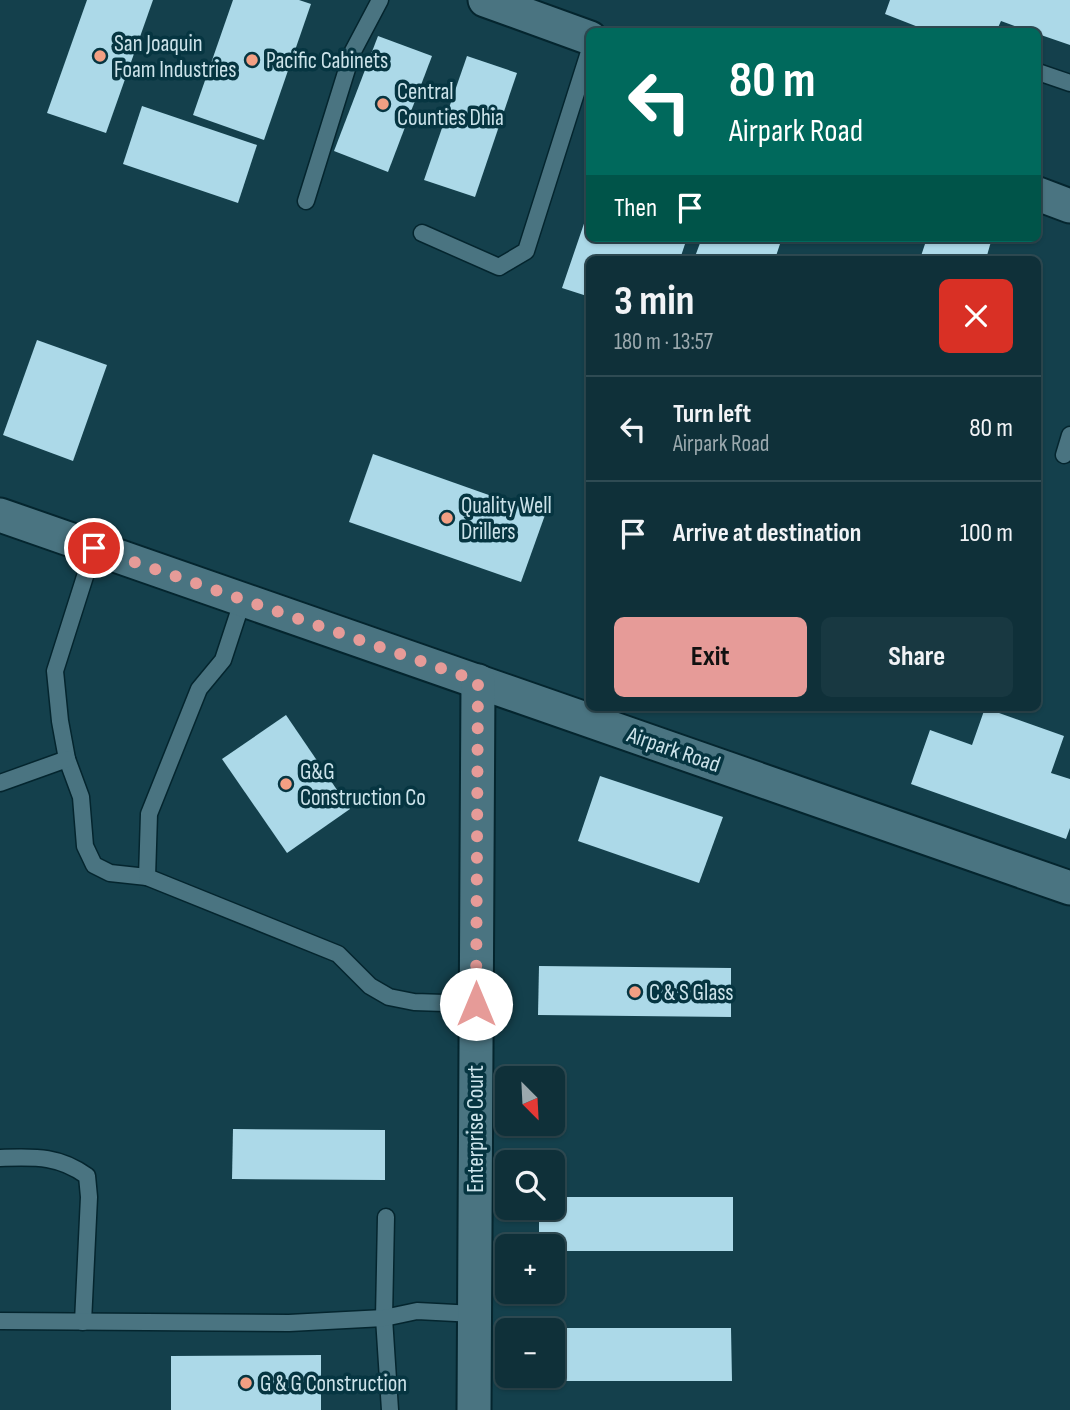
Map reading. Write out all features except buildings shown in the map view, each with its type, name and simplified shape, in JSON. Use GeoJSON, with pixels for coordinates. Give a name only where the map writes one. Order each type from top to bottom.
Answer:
{"type":"FeatureCollection","features":[{"type":"Feature","properties":{"kind":"street"},"geometry":{"type":"LineString","coordinates":[[490,1],[586,37]]}},
{"type":"Feature","properties":{"kind":"street"},"geometry":{"type":"LineString","coordinates":[[1041,195],[1070,206]]}},
{"type":"Feature","properties":{"kind":"street","name":"Airpark Road"},"geometry":{"type":"LineString","coordinates":[[0,515],[1070,888]]}},
{"type":"Feature","properties":{"kind":"street","name":"Enterprise Court"},"geometry":{"type":"LineString","coordinates":[[474,1410],[478,681]]}},
{"type":"Feature","properties":{"kind":"lane"},"geometry":{"type":"LineString","coordinates":[[306,201],[352,53],[380,0]]}},
{"type":"Feature","properties":{"kind":"lane"},"geometry":{"type":"LineString","coordinates":[[422,233],[499,267],[526,251],[586,62]]}},
{"type":"Feature","properties":{"kind":"lane"},"geometry":{"type":"LineString","coordinates":[[1041,73],[1070,83]]}},
{"type":"Feature","properties":{"kind":"lane"},"geometry":{"type":"LineString","coordinates":[[1064,455],[1070,435]]}},
{"type":"Feature","properties":{"kind":"lane"},"geometry":{"type":"LineString","coordinates":[[94,548],[55,671],[67,759],[80,797],[85,846],[94,865],[110,873],[147,877],[338,954],[370,986],[389,997],[414,1002],[476,1004]]}},
{"type":"Feature","properties":{"kind":"lane"},"geometry":{"type":"LineString","coordinates":[[147,877],[149,814],[199,689],[223,660],[243,599]]}},
{"type":"Feature","properties":{"kind":"lane"},"geometry":{"type":"LineString","coordinates":[[0,783],[67,759]]}},
{"type":"Feature","properties":{"kind":"lane"},"geometry":{"type":"LineString","coordinates":[[0,1158],[50,1158],[70,1164],[87,1176],[88,1223],[83,1322]]}},
{"type":"Feature","properties":{"kind":"lane"},"geometry":{"type":"LineString","coordinates":[[386,1217],[384,1318],[390,1410]]}},
{"type":"Feature","properties":{"kind":"lane"},"geometry":{"type":"LineString","coordinates":[[0,1321],[289,1323],[384,1318],[417,1311],[475,1314]]}},
{"type":"Feature","properties":{"kind":"place","name":"San Joaquin Foam Industries"},"geometry":{"type":"Point","coordinates":[100,56]}},
{"type":"Feature","properties":{"kind":"place","name":"Pacific Cabinets"},"geometry":{"type":"Point","coordinates":[252,60]}},
{"type":"Feature","properties":{"kind":"place","name":"Central Counties Dhia"},"geometry":{"type":"Point","coordinates":[383,104]}},
{"type":"Feature","properties":{"kind":"place","name":"Quality Well Drillers"},"geometry":{"type":"Point","coordinates":[447,518]}},
{"type":"Feature","properties":{"kind":"place","name":"G&G Construction Co"},"geometry":{"type":"Point","coordinates":[286,784]}},
{"type":"Feature","properties":{"kind":"place","name":"C & S Glass"},"geometry":{"type":"Point","coordinates":[635,992]}},
{"type":"Feature","properties":{"kind":"place","name":"G & G Construction"},"geometry":{"type":"Point","coordinates":[246,1383]}},
{"type":"Feature","properties":{"kind":"route"},"geometry":{"type":"LineString","coordinates":[[94,548],[478,681],[476,1004]]}}]}
